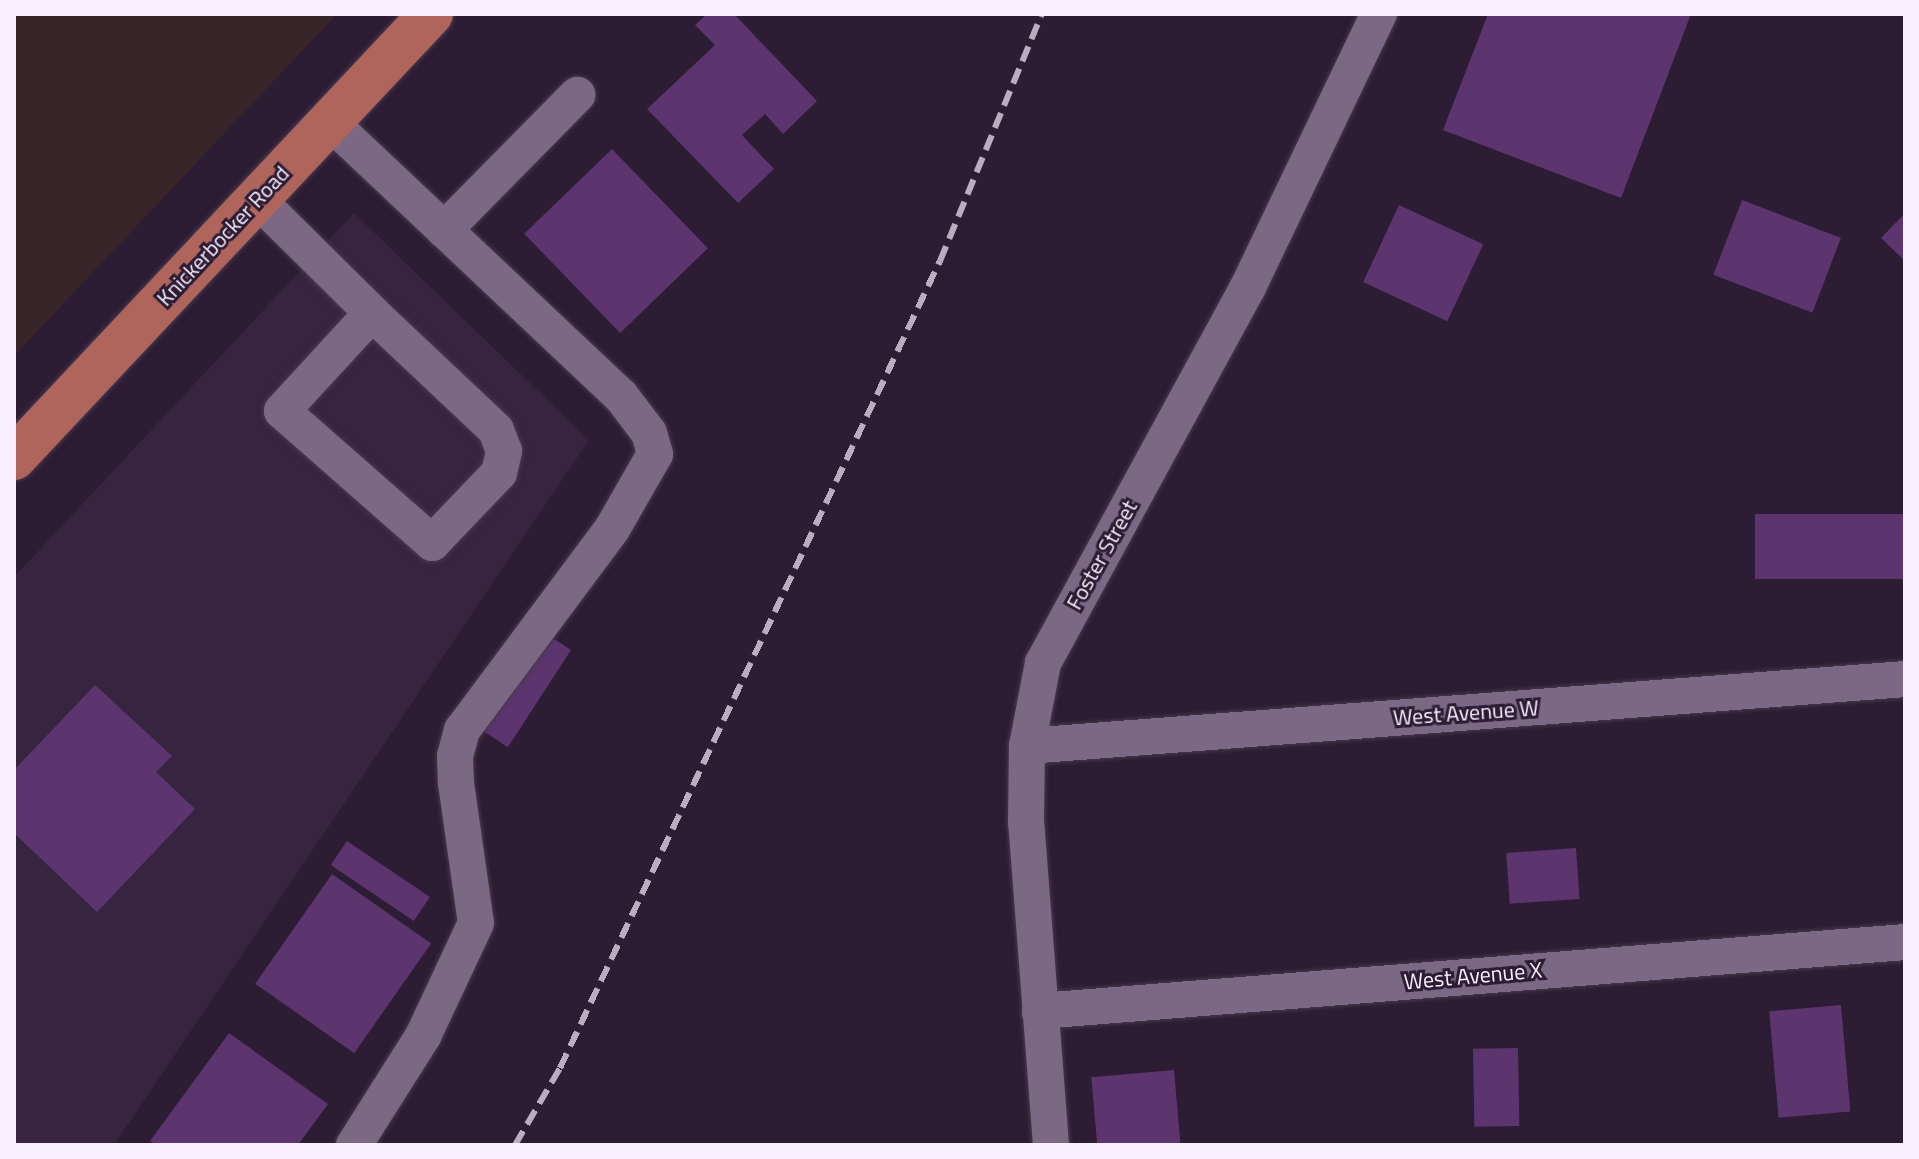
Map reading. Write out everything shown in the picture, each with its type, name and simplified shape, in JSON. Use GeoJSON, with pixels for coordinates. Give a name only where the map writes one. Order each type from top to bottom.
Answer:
{"type":"FeatureCollection","features":[{"type":"Feature","properties":{"kind":"main road","name":"Knickerbocker Road"},"geometry":{"type":"LineString","coordinates":[[14,458],[431,14]]}},
{"type":"Feature","properties":{"kind":"street","name":"Foster Street"},"geometry":{"type":"LineString","coordinates":[[1051,1145],[1026,823],[1027,746],[1043,663],[1248,287],[1379,14]]}},
{"type":"Feature","properties":{"kind":"street"},"geometry":{"type":"LineString","coordinates":[[444,230],[577,95]]}},
{"type":"Feature","properties":{"kind":"street"},"geometry":{"type":"LineString","coordinates":[[330,122],[621,396],[649,433],[655,454],[612,529],[462,730],[456,783],[476,923],[423,1036],[354,1145]]}},
{"type":"Feature","properties":{"kind":"street"},"geometry":{"type":"LineString","coordinates":[[257,199],[496,430],[504,451],[499,473],[432,543],[282,411],[372,313]]}},
{"type":"Feature","properties":{"kind":"street","name":"West Avenue W"},"geometry":{"type":"LineString","coordinates":[[1027,746],[1905,679]]}},
{"type":"Feature","properties":{"kind":"street","name":"West Avenue X"},"geometry":{"type":"LineString","coordinates":[[1040,1011],[1905,942]]}},
{"type":"Feature","properties":{"kind":"shaded area"},"geometry":{"type":"Polygon","coordinates":[[[14,14],[337,14],[14,356],[14,14]]]}},
{"type":"Feature","properties":{"kind":"shaded area"},"geometry":{"type":"Polygon","coordinates":[[[354,213],[589,440],[114,1145],[14,1145],[14,577],[354,213]]]}},
{"type":"Feature","properties":{"kind":"building"},"geometry":{"type":"Polygon","coordinates":[[[707,14],[734,14],[817,101],[783,134],[765,114],[742,135],[774,169],[738,203],[647,109],[715,45],[695,25],[707,14]]]}},
{"type":"Feature","properties":{"kind":"building"},"geometry":{"type":"Polygon","coordinates":[[[1488,14],[1691,14],[1621,198],[1443,130],[1488,14]]]}},
{"type":"Feature","properties":{"kind":"building"},"geometry":{"type":"Polygon","coordinates":[[[612,149],[708,248],[620,333],[524,234],[612,149]]]}},
{"type":"Feature","properties":{"kind":"building"},"geometry":{"type":"Polygon","coordinates":[[[1742,200],[1841,238],[1812,313],[1713,275],[1742,200]]]}},
{"type":"Feature","properties":{"kind":"building"},"geometry":{"type":"Polygon","coordinates":[[[1399,205],[1483,244],[1447,321],[1363,282],[1399,205]]]}},
{"type":"Feature","properties":{"kind":"building"},"geometry":{"type":"Polygon","coordinates":[[[1905,213],[1905,261],[1881,238],[1905,213]]]}},
{"type":"Feature","properties":{"kind":"building"},"geometry":{"type":"Polygon","coordinates":[[[1755,514],[1905,514],[1905,579],[1755,579],[1755,514]]]}},
{"type":"Feature","properties":{"kind":"building"},"geometry":{"type":"Polygon","coordinates":[[[545,633],[571,650],[508,747],[482,730],[545,633]]]}},
{"type":"Feature","properties":{"kind":"building"},"geometry":{"type":"Polygon","coordinates":[[[95,685],[172,756],[156,772],[195,809],[97,912],[14,833],[14,770],[95,685]]]}},
{"type":"Feature","properties":{"kind":"building"},"geometry":{"type":"Polygon","coordinates":[[[347,841],[430,897],[414,921],[331,865],[347,841]]]}},
{"type":"Feature","properties":{"kind":"building"},"geometry":{"type":"Polygon","coordinates":[[[1576,848],[1580,899],[1510,904],[1506,853],[1576,848]]]}},
{"type":"Feature","properties":{"kind":"building"},"geometry":{"type":"Polygon","coordinates":[[[332,874],[431,943],[354,1053],[255,984],[332,874]]]}},
{"type":"Feature","properties":{"kind":"building"},"geometry":{"type":"Polygon","coordinates":[[[1841,1005],[1850,1112],[1779,1118],[1769,1011],[1841,1005]]]}},
{"type":"Feature","properties":{"kind":"building"},"geometry":{"type":"Polygon","coordinates":[[[229,1033],[328,1104],[298,1145],[156,1145],[150,1141],[229,1033]]]}},
{"type":"Feature","properties":{"kind":"building"},"geometry":{"type":"Polygon","coordinates":[[[1518,1048],[1519,1126],[1474,1127],[1473,1049],[1518,1048]]]}},
{"type":"Feature","properties":{"kind":"building"},"geometry":{"type":"Polygon","coordinates":[[[1174,1070],[1181,1145],[1097,1145],[1091,1077],[1174,1070]]]}},
{"type":"Feature","properties":{"kind":"railway"},"geometry":{"type":"LineString","coordinates":[[515,1145],[560,1068],[940,261],[1042,14]]}}]}
